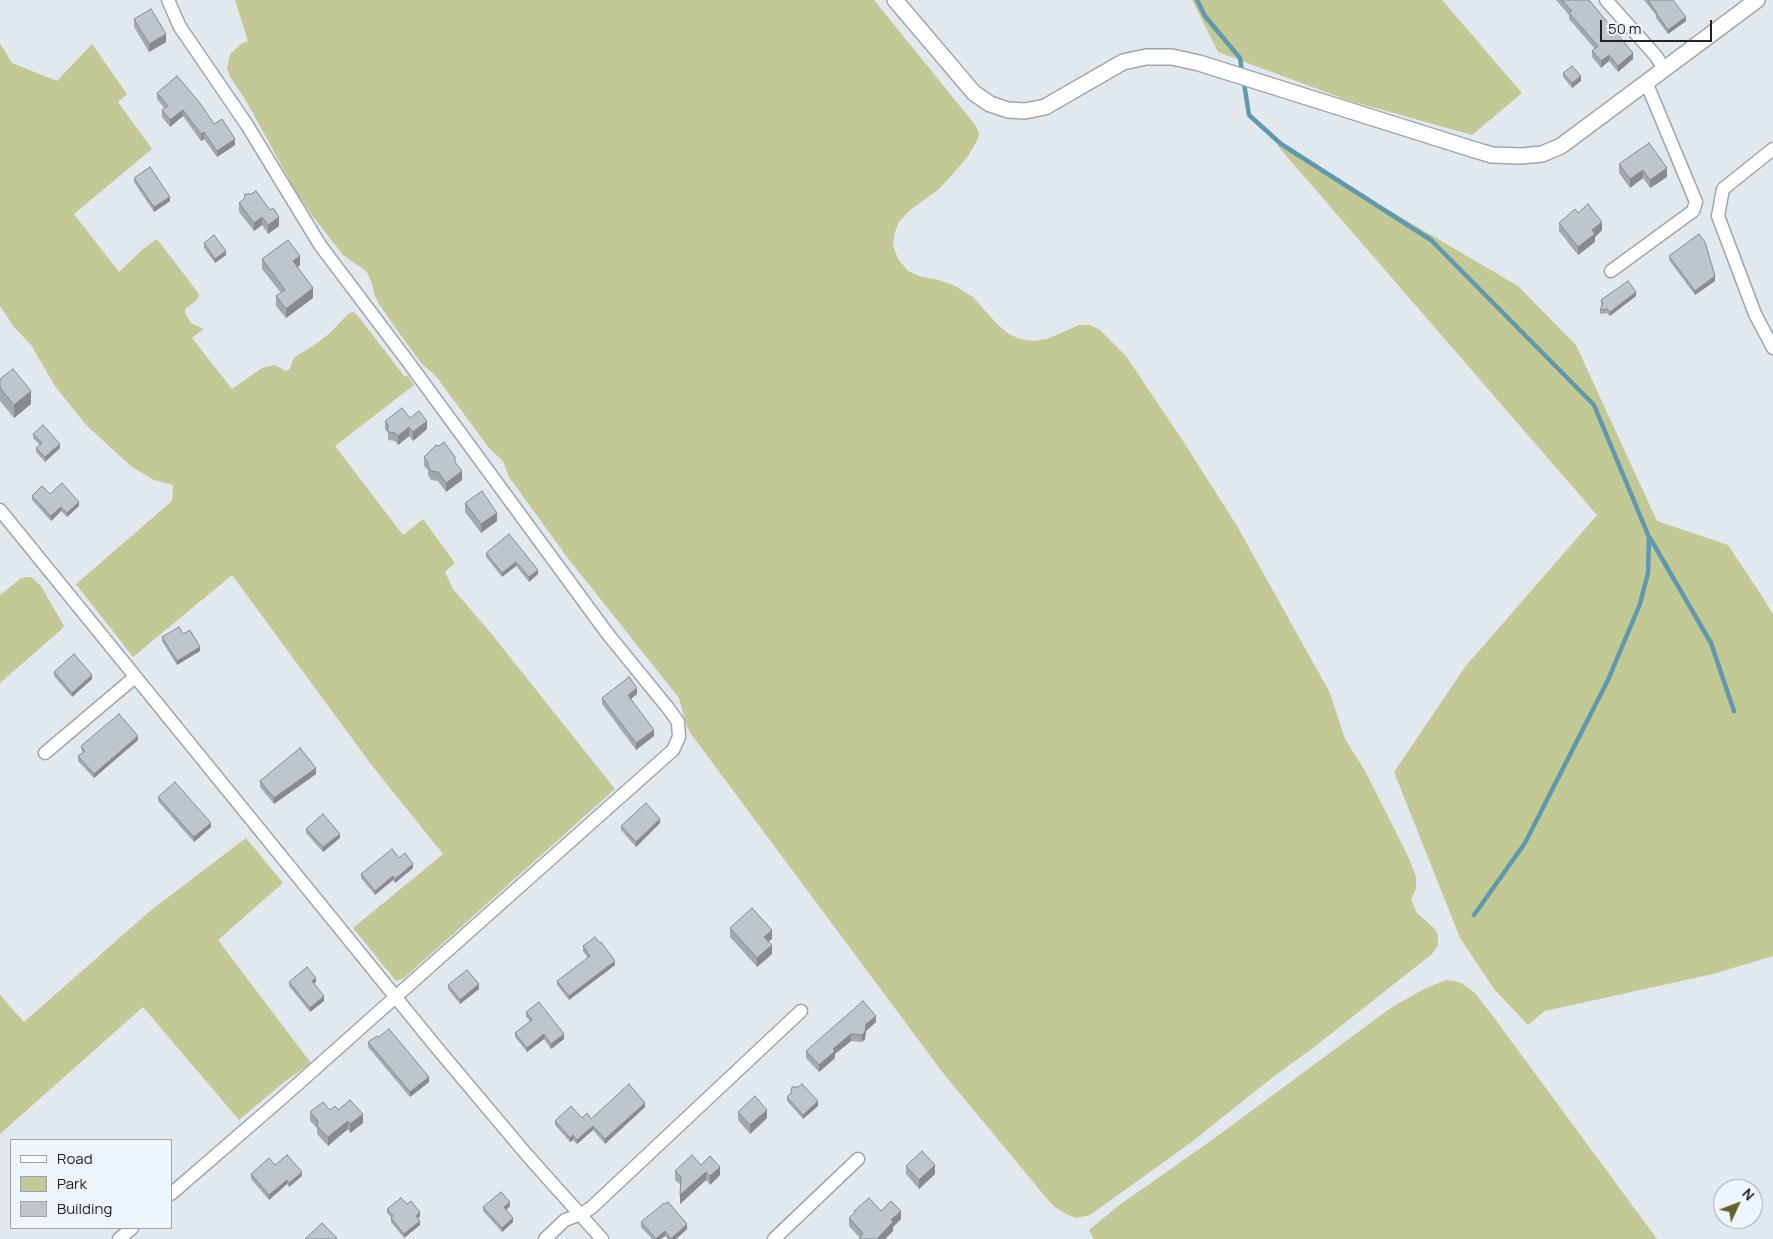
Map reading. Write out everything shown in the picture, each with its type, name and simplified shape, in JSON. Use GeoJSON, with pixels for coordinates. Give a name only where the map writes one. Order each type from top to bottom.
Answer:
{"type":"FeatureCollection","features":[{"type":"Feature","properties":{"kind":"street"},"geometry":{"type":"LineString","coordinates":[[168,0],[180,27],[247,125],[320,245],[607,633],[678,722],[679,737],[674,750],[172,1193]]}},
{"type":"Feature","properties":{"kind":"street"},"geometry":{"type":"LineString","coordinates":[[895,0],[974,93],[990,104],[1008,110],[1025,111],[1045,107],[1123,62],[1158,56],[1172,57],[1186,59],[1295,95],[1492,155],[1511,156],[1542,154],[1560,146],[1757,0]]}},
{"type":"Feature","properties":{"kind":"street"},"geometry":{"type":"LineString","coordinates":[[1606,0],[1656,56],[1664,69]]}},
{"type":"Feature","properties":{"kind":"street"},"geometry":{"type":"LineString","coordinates":[[1611,271],[1693,211],[1696,202],[1646,82]]}},
{"type":"Feature","properties":{"kind":"street"},"geometry":{"type":"LineString","coordinates":[[1773,149],[1723,189],[1718,216],[1755,314],[1773,348]]}},
{"type":"Feature","properties":{"kind":"street"},"geometry":{"type":"LineString","coordinates":[[0,510],[437,1048],[527,1155],[602,1239]]}},
{"type":"Feature","properties":{"kind":"street"},"geometry":{"type":"LineString","coordinates":[[45,753],[136,677]]}},
{"type":"Feature","properties":{"kind":"street"},"geometry":{"type":"LineString","coordinates":[[545,1239],[565,1220],[591,1208],[801,1010]]}},
{"type":"Feature","properties":{"kind":"street"},"geometry":{"type":"LineString","coordinates":[[774,1239],[858,1159]]}},
{"type":"Feature","properties":{"kind":"street"},"geometry":{"type":"LineString","coordinates":[[119,1239],[131,1229]]}},
{"type":"Feature","properties":{"kind":"green space"},"geometry":{"type":"Polygon","coordinates":[[[235,0],[874,0],[976,126],[979,133],[978,139],[968,156],[952,175],[939,189],[909,211],[899,222],[893,245],[898,259],[908,271],[955,286],[973,297],[998,325],[1009,334],[1020,339],[1033,341],[1047,339],[1079,325],[1090,325],[1100,330],[1126,356],[1237,526],[1330,693],[1345,739],[1365,771],[1407,854],[1416,876],[1416,889],[1411,899],[1417,913],[1434,928],[1438,935],[1438,945],[1432,954],[1189,1144],[1090,1215],[1077,1218],[1056,1208],[943,1073],[691,734],[687,727],[679,698],[567,557],[509,477],[503,461],[489,448],[435,375],[422,364],[399,333],[379,304],[366,271],[343,255],[311,214],[295,190],[245,99],[230,77],[227,68],[230,54],[241,44],[248,41],[235,0]]]}},
{"type":"Feature","properties":{"kind":"green space"},"geometry":{"type":"Polygon","coordinates":[[[1192,0],[1442,0],[1522,93],[1472,135],[1347,100],[1218,52],[1192,0]]]}},
{"type":"Feature","properties":{"kind":"green space"},"geometry":{"type":"Polygon","coordinates":[[[0,43],[12,63],[57,81],[92,44],[127,94],[118,102],[152,149],[74,214],[119,272],[143,249],[157,239],[199,294],[197,300],[185,309],[185,313],[191,323],[204,329],[192,338],[232,389],[262,368],[275,365],[286,371],[290,369],[292,361],[296,356],[330,333],[348,314],[353,312],[405,377],[407,375],[414,385],[335,446],[403,535],[423,519],[455,563],[445,572],[453,589],[490,632],[615,789],[404,978],[396,981],[353,928],[443,854],[373,767],[232,575],[133,657],[76,584],[172,501],[173,485],[154,480],[132,467],[86,425],[55,386],[31,345],[14,327],[0,306],[0,43]]]}},
{"type":"Feature","properties":{"kind":"green space"},"geometry":{"type":"Polygon","coordinates":[[[1276,144],[1518,286],[1576,345],[1657,521],[1728,545],[1762,596],[1773,615],[1773,956],[1713,974],[1545,1011],[1528,1025],[1494,989],[1460,938],[1394,772],[1465,667],[1597,515],[1276,144]]]}},
{"type":"Feature","properties":{"kind":"green space"},"geometry":{"type":"Polygon","coordinates":[[[31,577],[41,586],[64,626],[0,683],[0,595],[21,578],[31,577]]]}},
{"type":"Feature","properties":{"kind":"green space"},"geometry":{"type":"Polygon","coordinates":[[[246,838],[283,883],[218,940],[311,1063],[284,1082],[239,1120],[143,1007],[0,1134],[0,995],[24,1022],[150,911],[246,838]]]}},
{"type":"Feature","properties":{"kind":"green space"},"geometry":{"type":"Polygon","coordinates":[[[1446,980],[1461,983],[1475,993],[1657,1239],[1094,1239],[1089,1230],[1118,1206],[1212,1140],[1392,1007],[1424,989],[1446,980]]]}},
{"type":"Feature","properties":{"kind":"building"},"geometry":{"type":"Polygon","coordinates":[[[1562,0],[1589,0],[1633,53],[1618,66],[1609,55],[1601,61],[1592,51],[1598,46],[1569,13],[1572,11],[1562,0]]]}},
{"type":"Feature","properties":{"kind":"building"},"geometry":{"type":"Polygon","coordinates":[[[1648,0],[1673,0],[1686,17],[1668,30],[1648,0]]]}},
{"type":"Feature","properties":{"kind":"building"},"geometry":{"type":"Polygon","coordinates":[[[151,9],[166,34],[149,44],[134,19],[151,9]]]}},
{"type":"Feature","properties":{"kind":"building"},"geometry":{"type":"Polygon","coordinates":[[[1572,66],[1581,76],[1572,83],[1563,73],[1572,66]]]}},
{"type":"Feature","properties":{"kind":"building"},"geometry":{"type":"Polygon","coordinates":[[[177,76],[200,103],[214,124],[222,119],[235,139],[217,151],[204,132],[201,134],[183,110],[170,120],[162,110],[168,106],[157,93],[177,76]]]}},
{"type":"Feature","properties":{"kind":"building"},"geometry":{"type":"Polygon","coordinates":[[[1649,143],[1667,168],[1650,180],[1643,170],[1630,179],[1619,164],[1649,143]]]}},
{"type":"Feature","properties":{"kind":"building"},"geometry":{"type":"Polygon","coordinates":[[[150,167],[170,197],[154,207],[134,178],[150,167]]]}},
{"type":"Feature","properties":{"kind":"building"},"geometry":{"type":"Polygon","coordinates":[[[256,191],[270,210],[273,208],[279,217],[268,225],[262,217],[254,223],[239,203],[244,199],[245,194],[251,194],[256,191]]]}},
{"type":"Feature","properties":{"kind":"building"},"geometry":{"type":"Polygon","coordinates":[[[1588,204],[1602,222],[1592,230],[1595,234],[1578,247],[1559,223],[1575,209],[1578,213],[1588,204]]]}},
{"type":"Feature","properties":{"kind":"building"},"geometry":{"type":"Polygon","coordinates":[[[1699,234],[1705,242],[1715,276],[1695,291],[1669,256],[1699,234]]]}},
{"type":"Feature","properties":{"kind":"building"},"geometry":{"type":"Polygon","coordinates":[[[214,235],[226,251],[215,259],[204,243],[214,235]]]}},
{"type":"Feature","properties":{"kind":"building"},"geometry":{"type":"Polygon","coordinates":[[[288,240],[300,256],[293,261],[313,288],[286,309],[276,296],[285,290],[262,259],[288,240]]]}},
{"type":"Feature","properties":{"kind":"building"},"geometry":{"type":"Polygon","coordinates":[[[1628,281],[1636,292],[1610,312],[1607,309],[1600,310],[1603,303],[1601,300],[1628,281]]]}},
{"type":"Feature","properties":{"kind":"building"},"geometry":{"type":"Polygon","coordinates":[[[13,369],[31,391],[14,405],[0,388],[0,379],[13,369]]]}},
{"type":"Feature","properties":{"kind":"building"},"geometry":{"type":"Polygon","coordinates":[[[402,408],[410,418],[419,411],[427,421],[413,432],[409,427],[398,436],[395,433],[388,432],[388,425],[385,421],[402,408]]]}},
{"type":"Feature","properties":{"kind":"building"},"geometry":{"type":"Polygon","coordinates":[[[43,425],[60,444],[45,457],[36,448],[42,443],[33,434],[43,425]]]}},
{"type":"Feature","properties":{"kind":"building"},"geometry":{"type":"Polygon","coordinates":[[[444,442],[462,471],[446,483],[438,472],[431,471],[424,457],[436,445],[439,446],[444,442]]]}},
{"type":"Feature","properties":{"kind":"building"},"geometry":{"type":"Polygon","coordinates":[[[62,483],[79,502],[67,513],[61,507],[51,516],[32,496],[42,486],[50,494],[62,483]]]}},
{"type":"Feature","properties":{"kind":"building"},"geometry":{"type":"Polygon","coordinates":[[[482,491],[497,513],[481,524],[465,503],[482,491]]]}},
{"type":"Feature","properties":{"kind":"building"},"geometry":{"type":"Polygon","coordinates":[[[509,534],[538,570],[529,577],[516,562],[502,573],[486,553],[509,534]]]}},
{"type":"Feature","properties":{"kind":"building"},"geometry":{"type":"Polygon","coordinates":[[[179,627],[183,634],[190,630],[200,647],[177,661],[162,637],[179,627]]]}},
{"type":"Feature","properties":{"kind":"building"},"geometry":{"type":"Polygon","coordinates":[[[74,654],[92,675],[72,693],[54,672],[74,654]]]}},
{"type":"Feature","properties":{"kind":"building"},"geometry":{"type":"Polygon","coordinates":[[[629,677],[637,688],[628,695],[654,730],[636,743],[602,698],[629,677]]]}},
{"type":"Feature","properties":{"kind":"building"},"geometry":{"type":"Polygon","coordinates":[[[119,714],[138,736],[94,774],[78,756],[85,751],[81,746],[119,714]]]}},
{"type":"Feature","properties":{"kind":"building"},"geometry":{"type":"Polygon","coordinates":[[[300,748],[316,768],[274,798],[260,781],[300,748]]]}},
{"type":"Feature","properties":{"kind":"building"},"geometry":{"type":"Polygon","coordinates":[[[175,782],[211,823],[194,837],[158,797],[175,782]]]}},
{"type":"Feature","properties":{"kind":"building"},"geometry":{"type":"Polygon","coordinates":[[[646,803],[660,819],[636,842],[621,826],[646,803]]]}},
{"type":"Feature","properties":{"kind":"building"},"geometry":{"type":"Polygon","coordinates":[[[323,814],[340,834],[323,847],[306,829],[323,814]]]}},
{"type":"Feature","properties":{"kind":"building"},"geometry":{"type":"Polygon","coordinates":[[[392,849],[399,858],[405,853],[413,864],[395,879],[393,876],[375,891],[361,874],[392,849]]]}},
{"type":"Feature","properties":{"kind":"building"},"geometry":{"type":"Polygon","coordinates":[[[752,908],[772,930],[764,937],[772,945],[757,958],[730,928],[752,908]]]}},
{"type":"Feature","properties":{"kind":"building"},"geometry":{"type":"Polygon","coordinates":[[[595,937],[615,961],[569,996],[557,981],[590,956],[583,946],[595,937]]]}},
{"type":"Feature","properties":{"kind":"building"},"geometry":{"type":"Polygon","coordinates":[[[307,967],[316,978],[312,981],[324,996],[310,1008],[289,982],[307,967]]]}},
{"type":"Feature","properties":{"kind":"building"},"geometry":{"type":"Polygon","coordinates":[[[467,970],[479,984],[460,1000],[448,985],[467,970]]]}},
{"type":"Feature","properties":{"kind":"building"},"geometry":{"type":"Polygon","coordinates":[[[863,1001],[876,1016],[866,1024],[865,1032],[862,1035],[851,1034],[833,1049],[835,1051],[819,1065],[806,1051],[863,1001]]]}},
{"type":"Feature","properties":{"kind":"building"},"geometry":{"type":"Polygon","coordinates":[[[539,1002],[564,1034],[551,1044],[544,1034],[527,1048],[515,1033],[532,1020],[526,1012],[539,1002]]]}},
{"type":"Feature","properties":{"kind":"building"},"geometry":{"type":"Polygon","coordinates":[[[389,1029],[429,1077],[410,1092],[368,1042],[377,1036],[379,1037],[389,1029]]]}},
{"type":"Feature","properties":{"kind":"building"},"geometry":{"type":"Polygon","coordinates":[[[629,1084],[645,1103],[605,1139],[593,1126],[577,1140],[573,1135],[570,1138],[555,1121],[571,1106],[582,1118],[587,1113],[591,1119],[629,1084]]]}},
{"type":"Feature","properties":{"kind":"building"},"geometry":{"type":"Polygon","coordinates":[[[802,1084],[818,1101],[803,1115],[787,1097],[791,1093],[792,1087],[798,1087],[802,1084]]]}},
{"type":"Feature","properties":{"kind":"building"},"geometry":{"type":"Polygon","coordinates":[[[755,1096],[767,1110],[750,1125],[738,1112],[755,1096]]]}},
{"type":"Feature","properties":{"kind":"building"},"geometry":{"type":"Polygon","coordinates":[[[350,1100],[363,1114],[350,1124],[348,1121],[328,1137],[317,1126],[318,1121],[310,1112],[323,1102],[330,1110],[335,1106],[338,1110],[350,1100]]]}},
{"type":"Feature","properties":{"kind":"building"},"geometry":{"type":"Polygon","coordinates":[[[922,1151],[935,1165],[919,1180],[906,1166],[922,1151]]]}},
{"type":"Feature","properties":{"kind":"building"},"geometry":{"type":"Polygon","coordinates":[[[287,1155],[302,1172],[289,1183],[287,1180],[269,1195],[251,1174],[269,1158],[275,1165],[287,1155]]]}},
{"type":"Feature","properties":{"kind":"building"},"geometry":{"type":"Polygon","coordinates":[[[692,1155],[701,1165],[710,1156],[720,1167],[710,1176],[706,1172],[680,1195],[681,1177],[675,1171],[692,1155]]]}},
{"type":"Feature","properties":{"kind":"building"},"geometry":{"type":"Polygon","coordinates":[[[501,1192],[510,1202],[504,1207],[513,1218],[502,1228],[483,1207],[501,1192]]]}},
{"type":"Feature","properties":{"kind":"building"},"geometry":{"type":"Polygon","coordinates":[[[401,1198],[407,1204],[411,1201],[420,1212],[416,1216],[420,1221],[404,1234],[391,1218],[393,1216],[387,1209],[401,1198]]]}},
{"type":"Feature","properties":{"kind":"building"},"geometry":{"type":"Polygon","coordinates":[[[869,1198],[881,1211],[891,1201],[901,1211],[891,1220],[893,1222],[877,1239],[859,1239],[863,1233],[849,1218],[869,1198]]]}},
{"type":"Feature","properties":{"kind":"building"},"geometry":{"type":"Polygon","coordinates":[[[668,1202],[687,1224],[671,1239],[665,1231],[656,1239],[641,1222],[664,1203],[668,1202]]]}},
{"type":"Feature","properties":{"kind":"building"},"geometry":{"type":"Polygon","coordinates":[[[322,1223],[336,1239],[305,1239],[322,1223]]]}},
{"type":"Feature","properties":{"kind":"waterway"},"geometry":{"type":"LineString","coordinates":[[1197,0],[1205,16],[1240,58],[1249,115],[1281,144],[1431,240],[1594,405],[1649,537],[1648,573],[1640,604],[1608,680],[1525,843],[1474,915]]}},
{"type":"Feature","properties":{"kind":"waterway"},"geometry":{"type":"LineString","coordinates":[[1650,538],[1711,643],[1734,711]]}}]}
